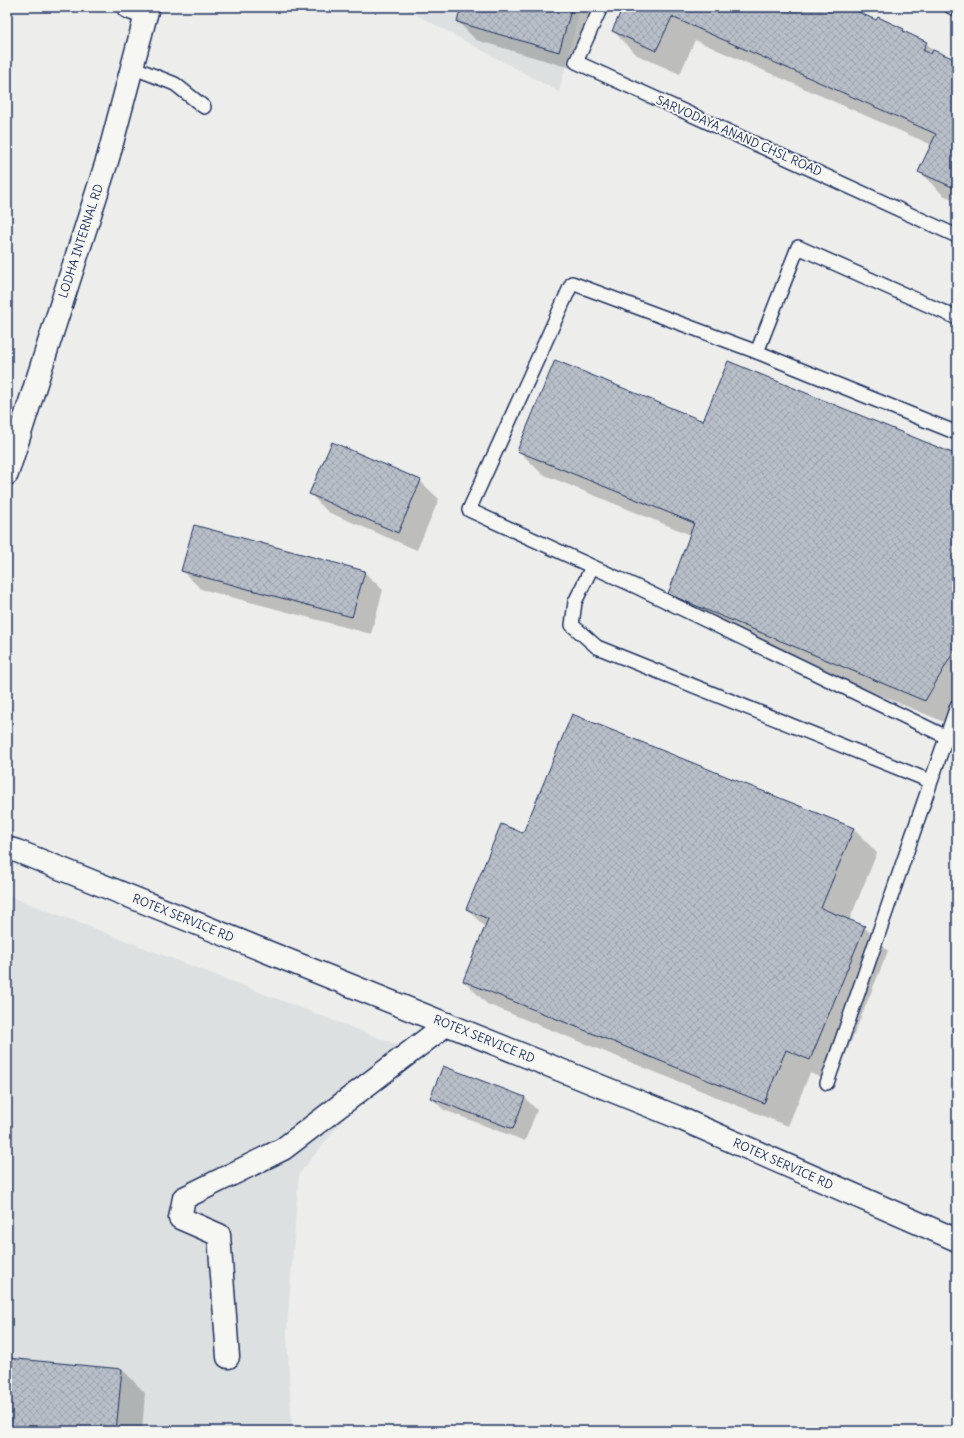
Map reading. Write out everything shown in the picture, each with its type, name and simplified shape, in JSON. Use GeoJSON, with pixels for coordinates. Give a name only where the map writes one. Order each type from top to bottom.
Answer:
{"type":"FeatureCollection","features":[{"type":"Feature","properties":{"kind":"street","name":"LODHA INTERNAL RD"},"geometry":{"type":"LineString","coordinates":[[7,474],[108,158],[132,67],[141,9]]}},
{"type":"Feature","properties":{"kind":"street","name":"ROTEX SERVICE RD"},"geometry":{"type":"LineString","coordinates":[[7,848],[677,1117],[957,1240]]}},
{"type":"Feature","properties":{"kind":"street"},"geometry":{"type":"LineString","coordinates":[[228,1357],[219,1236],[180,1218],[184,1198],[283,1149],[447,1024]]}},
{"type":"Feature","properties":{"kind":"lane","name":"SARVODAYA ANAND CHSL ROAD"},"geometry":{"type":"LineString","coordinates":[[601,7],[576,62],[957,236]]}},
{"type":"Feature","properties":{"kind":"lane"},"geometry":{"type":"LineString","coordinates":[[951,7],[957,9]]}},
{"type":"Feature","properties":{"kind":"lane"},"geometry":{"type":"LineString","coordinates":[[132,67],[175,84],[204,107]]}},
{"type":"Feature","properties":{"kind":"lane"},"geometry":{"type":"LineString","coordinates":[[757,352],[798,247],[957,318]]}},
{"type":"Feature","properties":{"kind":"lane"},"geometry":{"type":"LineString","coordinates":[[951,739],[637,587],[469,510],[572,283],[757,352],[957,433]]}},
{"type":"Feature","properties":{"kind":"lane"},"geometry":{"type":"LineString","coordinates":[[592,567],[575,602],[572,625],[597,647],[930,781]]}},
{"type":"Feature","properties":{"kind":"lane"},"geometry":{"type":"LineString","coordinates":[[827,1083],[930,781],[951,739],[957,706]]}},
{"type":"Feature","properties":{"kind":"shaded area"},"geometry":{"type":"Polygon","coordinates":[[[402,7],[581,7],[559,92],[402,7]]]}},
{"type":"Feature","properties":{"kind":"shaded area"},"geometry":{"type":"Polygon","coordinates":[[[7,895],[403,1047],[299,1174],[287,1330],[292,1431],[7,1431],[7,895]]]}},
{"type":"Feature","properties":{"kind":"building"},"geometry":{"type":"Polygon","coordinates":[[[461,7],[572,7],[559,52],[457,22],[461,7]]]}},
{"type":"Feature","properties":{"kind":"building"},"geometry":{"type":"Polygon","coordinates":[[[623,7],[847,7],[876,20],[878,17],[904,29],[903,31],[927,42],[923,50],[931,54],[933,50],[957,60],[957,189],[918,172],[936,134],[672,17],[656,51],[612,31],[623,7]]]}},
{"type":"Feature","properties":{"kind":"building"},"geometry":{"type":"Polygon","coordinates":[[[555,360],[703,421],[728,361],[957,455],[957,646],[925,701],[668,594],[694,523],[517,451],[555,360]]]}},
{"type":"Feature","properties":{"kind":"building"},"geometry":{"type":"Polygon","coordinates":[[[332,442],[421,480],[398,533],[309,494],[332,442]]]}},
{"type":"Feature","properties":{"kind":"building"},"geometry":{"type":"Polygon","coordinates":[[[194,525],[365,571],[352,617],[181,571],[194,525]]]}},
{"type":"Feature","properties":{"kind":"building"},"geometry":{"type":"Polygon","coordinates":[[[572,714],[854,828],[821,908],[865,926],[810,1060],[786,1050],[764,1103],[463,981],[488,919],[466,909],[501,824],[523,833],[572,714]]]}},
{"type":"Feature","properties":{"kind":"building"},"geometry":{"type":"Polygon","coordinates":[[[443,1066],[525,1097],[513,1129],[430,1098],[443,1066]]]}},
{"type":"Feature","properties":{"kind":"building"},"geometry":{"type":"Polygon","coordinates":[[[7,1358],[122,1369],[116,1431],[7,1431],[7,1358]]]}}]}
